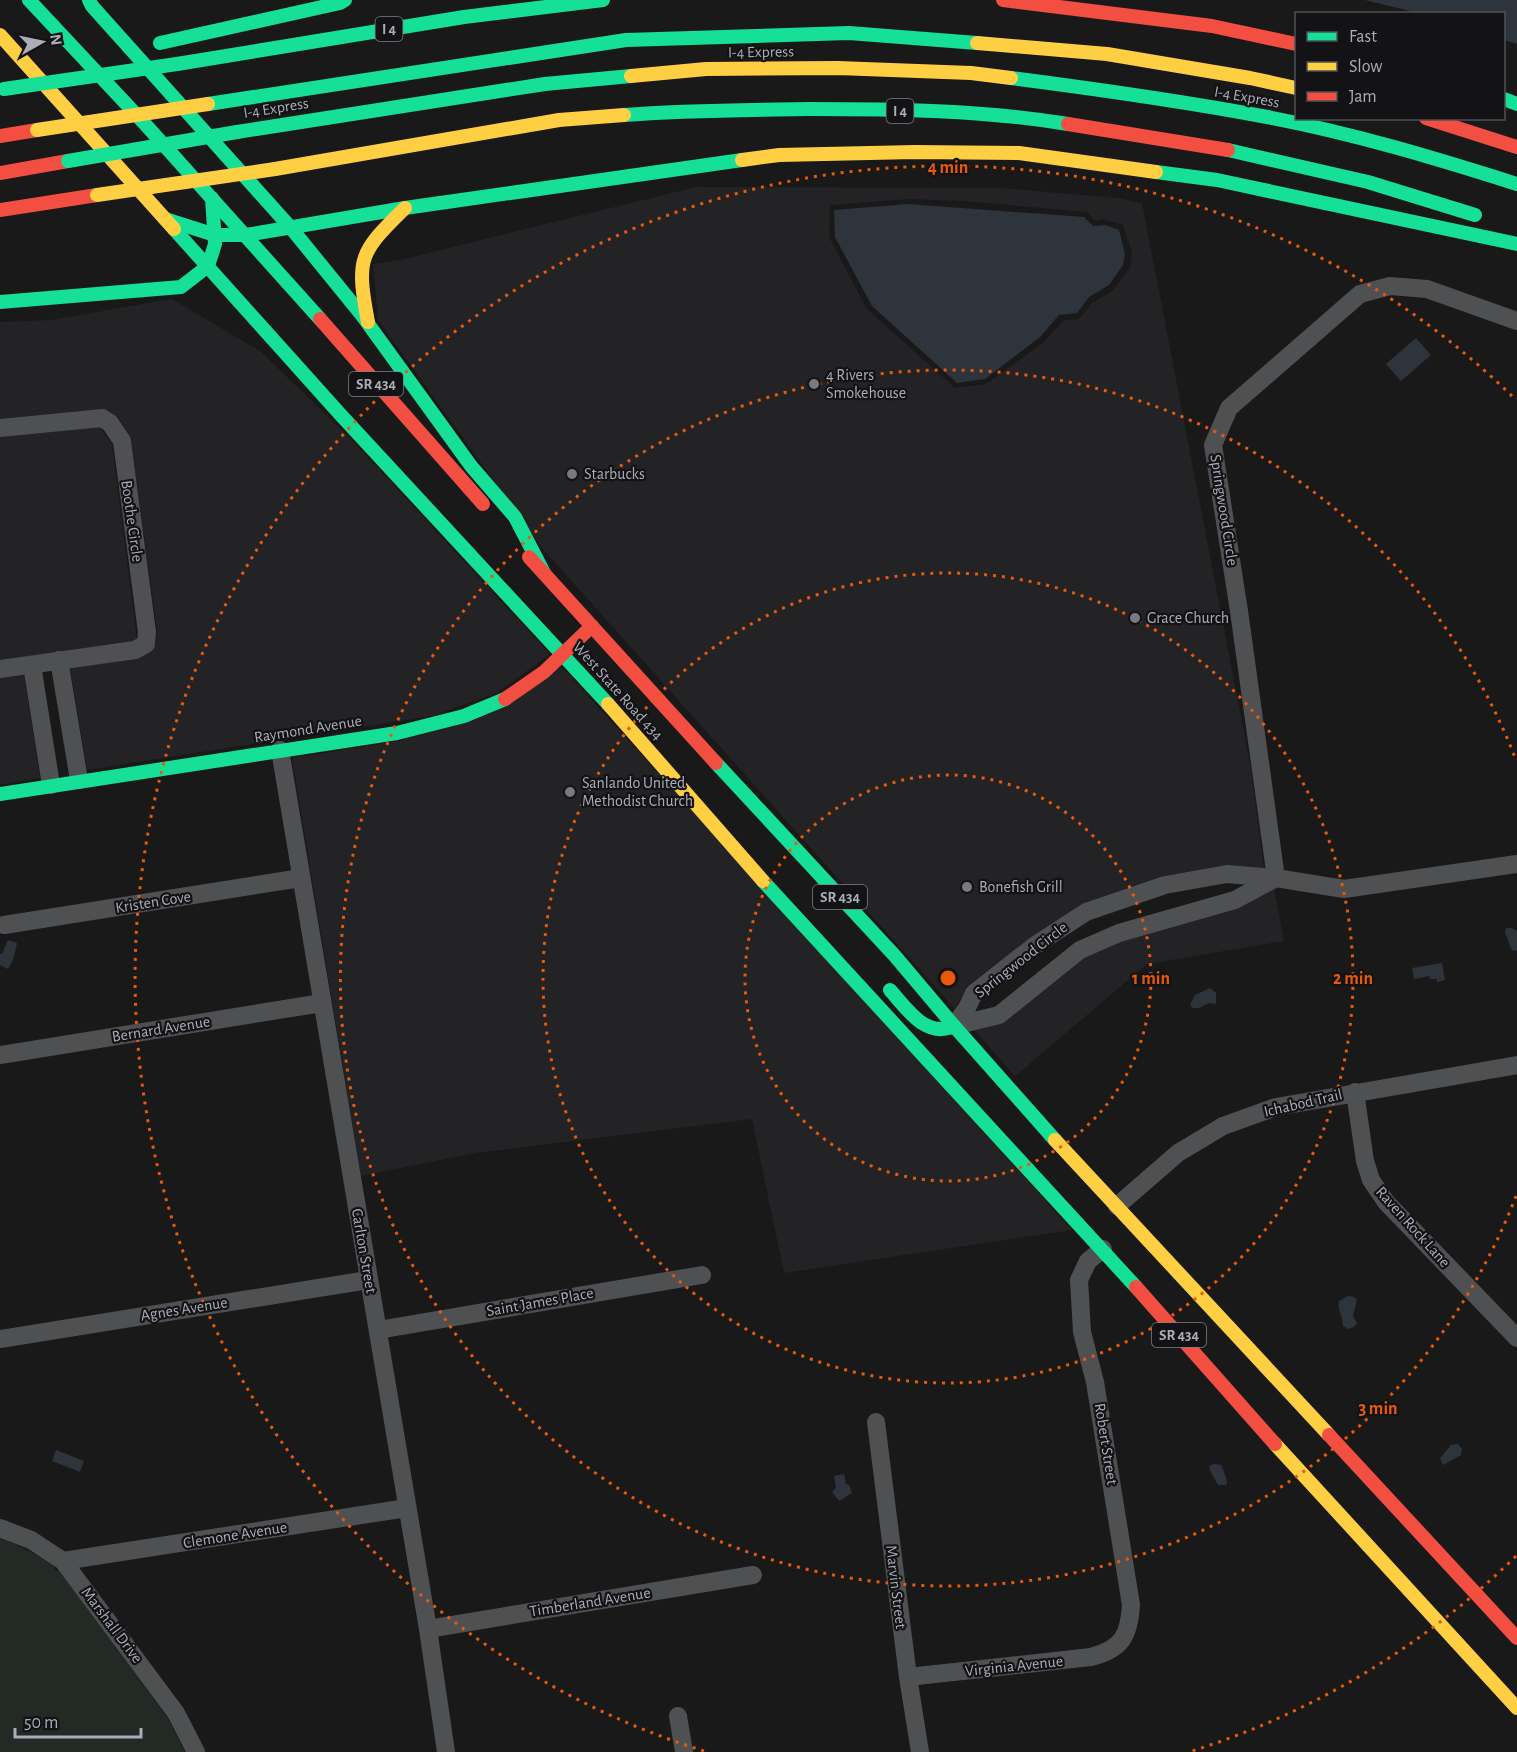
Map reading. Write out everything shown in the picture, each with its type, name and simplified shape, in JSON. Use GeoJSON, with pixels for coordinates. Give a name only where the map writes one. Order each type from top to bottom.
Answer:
{"type":"FeatureCollection","features":[{"type":"Feature","properties":{"kind":"main road","name":"SR 434"},"geometry":{"type":"LineString","coordinates":[[29,0],[246,235],[492,514]]}},
{"type":"Feature","properties":{"kind":"main road"},"geometry":{"type":"LineString","coordinates":[[89,0],[99,15],[291,228],[368,323],[471,466],[514,517],[544,573]]}},
{"type":"Feature","properties":{"kind":"main road"},"geometry":{"type":"LineString","coordinates":[[2,89],[107,56],[345,0]]}},
{"type":"Feature","properties":{"kind":"main road","name":"I 4"},"geometry":{"type":"LineString","coordinates":[[2,89],[177,64],[464,16],[603,0]]}},
{"type":"Feature","properties":{"kind":"main road"},"geometry":{"type":"LineString","coordinates":[[1003,0],[1212,26],[1295,44]]}},
{"type":"Feature","properties":{"kind":"main road"},"geometry":{"type":"LineString","coordinates":[[1154,4],[1212,26]]}},
{"type":"Feature","properties":{"kind":"main road","name":"I-4 Express"},"geometry":{"type":"LineString","coordinates":[[0,136],[626,40],[849,33],[1107,54],[1295,88]]}},
{"type":"Feature","properties":{"kind":"main road","name":"SR 434"},"geometry":{"type":"LineString","coordinates":[[0,35],[208,266]]}},
{"type":"Feature","properties":{"kind":"main road","name":"I-4 Express"},"geometry":{"type":"LineString","coordinates":[[0,172],[545,84],[706,69],[838,68],[970,73],[1123,92],[1269,117],[1420,153],[1517,184]]}},
{"type":"Feature","properties":{"kind":"main road","name":"I 4"},"geometry":{"type":"LineString","coordinates":[[0,210],[275,169],[559,120],[680,110],[869,109],[974,113],[1058,122],[1231,150],[1368,182],[1485,219]]}},
{"type":"Feature","properties":{"kind":"main road"},"geometry":{"type":"LineString","coordinates":[[1432,120],[1517,147]]}},
{"type":"Feature","properties":{"kind":"main road"},"geometry":{"type":"LineString","coordinates":[[165,219],[215,235],[246,235],[405,208],[779,155],[915,152],[1019,153],[1217,180],[1517,244]]}},
{"type":"Feature","properties":{"kind":"main road"},"geometry":{"type":"LineString","coordinates":[[0,302],[181,287],[208,266],[215,244],[212,198]]}},
{"type":"Feature","properties":{"kind":"main road"},"geometry":{"type":"LineString","coordinates":[[368,323],[361,267],[371,246],[405,208]]}},
{"type":"Feature","properties":{"kind":"main road","name":"West State Road 434"},"geometry":{"type":"LineString","coordinates":[[208,266],[332,405],[563,654],[789,910]]}},
{"type":"Feature","properties":{"kind":"main road","name":"SR 434"},"geometry":{"type":"LineString","coordinates":[[508,532],[895,956],[1078,1165],[1517,1638]]}},
{"type":"Feature","properties":{"kind":"main road","name":"Raymond Avenue"},"geometry":{"type":"LineString","coordinates":[[0,794],[79,780],[397,733],[435,725],[476,712],[527,686],[592,626]]}},
{"type":"Feature","properties":{"kind":"main road","name":"SR 434"},"geometry":{"type":"LineString","coordinates":[[789,910],[1103,1249],[1277,1446],[1517,1708]]}},
{"type":"Feature","properties":{"kind":"main road"},"geometry":{"type":"LineString","coordinates":[[789,910],[820,921]]}},
{"type":"Feature","properties":{"kind":"main road"},"geometry":{"type":"LineString","coordinates":[[877,977],[924,1025],[934,1031],[942,1031],[954,1026]]}},
{"type":"Feature","properties":{"kind":"main road"},"geometry":{"type":"LineString","coordinates":[[919,1050],[940,1056]]}},
{"type":"Feature","properties":{"kind":"main road"},"geometry":{"type":"LineString","coordinates":[[1016,1117],[1032,1133],[1078,1165]]}},
{"type":"Feature","properties":{"kind":"main road"},"geometry":{"type":"LineString","coordinates":[[1404,1584],[1434,1598]]}},
{"type":"Feature","properties":{"kind":"street","name":"Springwood Circle"},"geometry":{"type":"LineString","coordinates":[[1276,878],[1214,445],[1225,417],[1229,408],[1360,294],[1390,286],[1427,290],[1517,321]]}},
{"type":"Feature","properties":{"kind":"street","name":"Boothe Circle"},"geometry":{"type":"LineString","coordinates":[[0,428],[102,418],[110,423],[122,441],[147,632],[146,644],[135,650],[0,669]]}},
{"type":"Feature","properties":{"kind":"street"},"geometry":{"type":"LineString","coordinates":[[58,660],[79,780]]}},
{"type":"Feature","properties":{"kind":"street"},"geometry":{"type":"LineString","coordinates":[[32,665],[51,785]]}},
{"type":"Feature","properties":{"kind":"street","name":"Carlton Street"},"geometry":{"type":"LineString","coordinates":[[280,750],[428,1629],[446,1752]]}},
{"type":"Feature","properties":{"kind":"street","name":"Springwood Circle"},"geometry":{"type":"LineString","coordinates":[[954,1026],[974,993],[1034,946],[1086,912],[1164,885],[1227,874],[1276,878],[1344,889],[1517,864]]}},
{"type":"Feature","properties":{"kind":"street","name":"Kristen Cove"},"geometry":{"type":"LineString","coordinates":[[4,925],[301,878]]}},
{"type":"Feature","properties":{"kind":"street","name":"Springwood Circle"},"geometry":{"type":"LineString","coordinates":[[954,1026],[999,1015],[1080,950],[1119,933],[1236,900],[1276,878]]}},
{"type":"Feature","properties":{"kind":"street","name":"Bernard Avenue"},"geometry":{"type":"LineString","coordinates":[[0,1055],[322,1003]]}},
{"type":"Feature","properties":{"kind":"street","name":"Ichabod Trail"},"geometry":{"type":"LineString","coordinates":[[1117,1206],[1178,1154],[1223,1126],[1276,1107],[1517,1065]]}},
{"type":"Feature","properties":{"kind":"street","name":"Raven Rock Lane"},"geometry":{"type":"LineString","coordinates":[[1355,1092],[1365,1161],[1371,1180],[1386,1202],[1517,1338]]}},
{"type":"Feature","properties":{"kind":"street","name":"Robert Street"},"geometry":{"type":"LineString","coordinates":[[1103,1249],[1088,1261],[1079,1280],[1082,1332],[1095,1382],[1131,1605],[1130,1628],[1118,1645]]}},
{"type":"Feature","properties":{"kind":"street","name":"Saint James Place"},"geometry":{"type":"LineString","coordinates":[[378,1330],[702,1275]]}},
{"type":"Feature","properties":{"kind":"street","name":"Agnes Avenue"},"geometry":{"type":"LineString","coordinates":[[0,1339],[368,1280]]}},
{"type":"Feature","properties":{"kind":"street","name":"Marvin Street"},"geometry":{"type":"LineString","coordinates":[[876,1422],[908,1677],[920,1752]]}},
{"type":"Feature","properties":{"kind":"street","name":"Clemone Avenue"},"geometry":{"type":"LineString","coordinates":[[63,1561],[407,1508]]}},
{"type":"Feature","properties":{"kind":"street","name":"Marshall Drive"},"geometry":{"type":"LineString","coordinates":[[0,1528],[31,1540],[63,1561],[176,1713],[196,1752]]}},
{"type":"Feature","properties":{"kind":"street","name":"Timberland Avenue"},"geometry":{"type":"LineString","coordinates":[[428,1629],[753,1575]]}},
{"type":"Feature","properties":{"kind":"street","name":"Virginia Avenue"},"geometry":{"type":"LineString","coordinates":[[908,1677],[1091,1657],[1107,1653],[1118,1645]]}},
{"type":"Feature","properties":{"kind":"street"},"geometry":{"type":"LineString","coordinates":[[678,1716],[684,1752]]}},
{"type":"Feature","properties":{"kind":"shaded area"},"geometry":{"type":"Polygon","coordinates":[[[1365,0],[1517,0],[1517,44],[1505,40],[1505,12],[1414,12],[1365,0]]]}},
{"type":"Feature","properties":{"kind":"shaded area"},"geometry":{"type":"Polygon","coordinates":[[[696,187],[1000,188],[1117,198],[1142,203],[1251,769],[1264,869],[1226,866],[1163,876],[1082,904],[1027,940],[967,986],[955,1009],[542,548],[378,320],[373,264],[400,260],[696,187]],[[909,199],[830,205],[829,237],[867,309],[955,388],[986,384],[1044,342],[1064,320],[1079,319],[1092,303],[1112,291],[1130,268],[1132,253],[1123,225],[1101,219],[1096,221],[1087,212],[964,201],[909,199]]]}},
{"type":"Feature","properties":{"kind":"shaded area"},"geometry":{"type":"Polygon","coordinates":[[[908,204],[1084,217],[1093,226],[1105,225],[1119,230],[1125,254],[1123,265],[1109,285],[1089,297],[1077,313],[1059,315],[1040,337],[985,379],[957,383],[872,306],[835,237],[834,210],[908,204]]]}},
{"type":"Feature","properties":{"kind":"shaded area"},"geometry":{"type":"Polygon","coordinates":[[[172,299],[260,351],[351,439],[550,654],[497,693],[432,716],[87,770],[70,668],[151,651],[156,644],[157,630],[131,439],[119,419],[102,409],[0,419],[0,322],[51,320],[172,299]]]}},
{"type":"Feature","properties":{"kind":"shaded area"},"geometry":{"type":"Polygon","coordinates":[[[1416,338],[1431,355],[1401,381],[1386,364],[1416,338]]]}},
{"type":"Feature","properties":{"kind":"shaded area"},"geometry":{"type":"Polygon","coordinates":[[[99,427],[112,444],[137,639],[132,642],[0,661],[0,437],[99,427]]]}},
{"type":"Feature","properties":{"kind":"shaded area"},"geometry":{"type":"Polygon","coordinates":[[[562,667],[1072,1230],[784,1273],[752,1119],[475,1153],[361,1176],[292,758],[399,741],[562,667]]]}},
{"type":"Feature","properties":{"kind":"shaded area"},"geometry":{"type":"Polygon","coordinates":[[[24,675],[40,778],[0,785],[0,678],[24,675]]]}},
{"type":"Feature","properties":{"kind":"shaded area"},"geometry":{"type":"Polygon","coordinates":[[[1274,889],[1284,941],[1147,964],[1015,1076],[974,1030],[1006,1021],[1086,957],[1123,941],[1238,909],[1274,889]]]}},
{"type":"Feature","properties":{"kind":"shaded area"},"geometry":{"type":"Polygon","coordinates":[[[1506,928],[1517,931],[1517,951],[1511,948],[1505,933],[1506,928]]]}},
{"type":"Feature","properties":{"kind":"shaded area"},"geometry":{"type":"Polygon","coordinates":[[[8,940],[17,943],[8,969],[0,965],[0,954],[8,940]]]}},
{"type":"Feature","properties":{"kind":"shaded area"},"geometry":{"type":"Polygon","coordinates":[[[1442,963],[1445,980],[1437,982],[1437,979],[1430,979],[1429,976],[1414,979],[1412,968],[1442,963]]]}},
{"type":"Feature","properties":{"kind":"shaded area"},"geometry":{"type":"Polygon","coordinates":[[[1210,988],[1216,993],[1216,1004],[1209,1003],[1199,1008],[1193,1008],[1190,1005],[1195,995],[1210,988]]]}},
{"type":"Feature","properties":{"kind":"shaded area"},"geometry":{"type":"Polygon","coordinates":[[[1348,1296],[1357,1300],[1353,1316],[1357,1323],[1348,1329],[1343,1326],[1339,1301],[1348,1296]]]}},
{"type":"Feature","properties":{"kind":"shaded area"},"geometry":{"type":"Polygon","coordinates":[[[1458,1444],[1462,1449],[1461,1455],[1443,1465],[1440,1458],[1451,1445],[1458,1444]]]}},
{"type":"Feature","properties":{"kind":"shaded area"},"geometry":{"type":"Polygon","coordinates":[[[56,1450],[84,1461],[80,1472],[52,1461],[56,1450]]]}},
{"type":"Feature","properties":{"kind":"shaded area"},"geometry":{"type":"Polygon","coordinates":[[[1221,1465],[1227,1480],[1226,1485],[1218,1485],[1210,1471],[1209,1466],[1221,1465]]]}},
{"type":"Feature","properties":{"kind":"shaded area"},"geometry":{"type":"Polygon","coordinates":[[[844,1474],[846,1484],[849,1485],[852,1493],[839,1501],[832,1492],[836,1488],[834,1476],[844,1474]]]}},
{"type":"Feature","properties":{"kind":"shaded area"},"geometry":{"type":"Polygon","coordinates":[[[0,1537],[41,1557],[54,1566],[55,1571],[59,1570],[167,1717],[185,1752],[0,1752],[0,1537]]]}},
{"type":"Feature","properties":{"kind":"traffic: fast"},"geometry":{"type":"LineString","coordinates":[[29,0],[145,124],[320,319]]}},
{"type":"Feature","properties":{"kind":"traffic: fast"},"geometry":{"type":"LineString","coordinates":[[89,0],[291,228],[361,314],[471,466],[515,517],[544,573]]}},
{"type":"Feature","properties":{"kind":"traffic: fast"},"geometry":{"type":"LineString","coordinates":[[160,43],[345,0]]}},
{"type":"Feature","properties":{"kind":"traffic: fast"},"geometry":{"type":"LineString","coordinates":[[177,64],[464,17],[603,0]]}},
{"type":"Feature","properties":{"kind":"traffic: fast"},"geometry":{"type":"LineString","coordinates":[[208,104],[626,40],[849,33],[977,43]]}},
{"type":"Feature","properties":{"kind":"traffic: fast"},"geometry":{"type":"LineString","coordinates":[[4,89],[177,64]]}},
{"type":"Feature","properties":{"kind":"traffic: fast"},"geometry":{"type":"LineString","coordinates":[[237,132],[545,84],[631,76]]}},
{"type":"Feature","properties":{"kind":"traffic: fast"},"geometry":{"type":"LineString","coordinates":[[1011,78],[1107,91],[1299,123],[1393,147],[1517,184]]}},
{"type":"Feature","properties":{"kind":"traffic: fast"},"geometry":{"type":"LineString","coordinates":[[1505,99],[1517,104]]}},
{"type":"Feature","properties":{"kind":"traffic: fast"},"geometry":{"type":"LineString","coordinates":[[624,115],[716,110],[872,109],[971,113],[1068,124]]}},
{"type":"Feature","properties":{"kind":"traffic: fast"},"geometry":{"type":"LineString","coordinates":[[68,161],[237,132]]}},
{"type":"Feature","properties":{"kind":"traffic: fast"},"geometry":{"type":"LineString","coordinates":[[1228,150],[1368,182],[1475,215]]}},
{"type":"Feature","properties":{"kind":"traffic: fast"},"geometry":{"type":"LineString","coordinates":[[165,219],[215,235],[246,235],[405,208],[742,160]]}},
{"type":"Feature","properties":{"kind":"traffic: fast"},"geometry":{"type":"LineString","coordinates":[[1156,172],[1217,180],[1517,244]]}},
{"type":"Feature","properties":{"kind":"traffic: fast"},"geometry":{"type":"LineString","coordinates":[[0,302],[181,287],[208,266],[215,244],[212,198]]}},
{"type":"Feature","properties":{"kind":"traffic: fast"},"geometry":{"type":"LineString","coordinates":[[174,229],[339,413],[608,704]]}},
{"type":"Feature","properties":{"kind":"traffic: fast"},"geometry":{"type":"LineString","coordinates":[[0,794],[397,733],[464,716],[505,699]]}},
{"type":"Feature","properties":{"kind":"traffic: fast"},"geometry":{"type":"LineString","coordinates":[[716,763],[895,956],[1055,1140]]}},
{"type":"Feature","properties":{"kind":"traffic: fast"},"geometry":{"type":"LineString","coordinates":[[763,881],[1136,1287]]}},
{"type":"Feature","properties":{"kind":"traffic: fast"},"geometry":{"type":"LineString","coordinates":[[890,990],[910,1013],[926,1025],[935,1029],[954,1026]]}},
{"type":"Feature","properties":{"kind":"traffic: slow"},"geometry":{"type":"LineString","coordinates":[[0,35],[174,229]]}},
{"type":"Feature","properties":{"kind":"traffic: slow"},"geometry":{"type":"LineString","coordinates":[[977,43],[1107,54],[1295,88]]}},
{"type":"Feature","properties":{"kind":"traffic: slow"},"geometry":{"type":"LineString","coordinates":[[631,76],[706,69],[838,68],[971,73],[1011,78]]}},
{"type":"Feature","properties":{"kind":"traffic: slow"},"geometry":{"type":"LineString","coordinates":[[37,130],[208,104]]}},
{"type":"Feature","properties":{"kind":"traffic: slow"},"geometry":{"type":"LineString","coordinates":[[275,169],[559,120],[624,115]]}},
{"type":"Feature","properties":{"kind":"traffic: slow"},"geometry":{"type":"LineString","coordinates":[[742,160],[779,155],[915,152],[1019,153],[1156,172]]}},
{"type":"Feature","properties":{"kind":"traffic: slow"},"geometry":{"type":"LineString","coordinates":[[97,195],[275,169]]}},
{"type":"Feature","properties":{"kind":"traffic: slow"},"geometry":{"type":"LineString","coordinates":[[368,322],[362,284],[365,258],[378,236],[405,208]]}},
{"type":"Feature","properties":{"kind":"traffic: slow"},"geometry":{"type":"LineString","coordinates":[[608,704],[763,881]]}},
{"type":"Feature","properties":{"kind":"traffic: slow"},"geometry":{"type":"LineString","coordinates":[[1055,1140],[1329,1435]]}},
{"type":"Feature","properties":{"kind":"traffic: slow"},"geometry":{"type":"LineString","coordinates":[[1275,1444],[1517,1708]]}},
{"type":"Feature","properties":{"kind":"traffic: jam"},"geometry":{"type":"LineString","coordinates":[[1003,0],[1212,26],[1295,44]]}},
{"type":"Feature","properties":{"kind":"traffic: jam"},"geometry":{"type":"LineString","coordinates":[[1432,120],[1517,147]]}},
{"type":"Feature","properties":{"kind":"traffic: jam"},"geometry":{"type":"LineString","coordinates":[[1068,124],[1228,150]]}},
{"type":"Feature","properties":{"kind":"traffic: jam"},"geometry":{"type":"LineString","coordinates":[[0,136],[37,130]]}},
{"type":"Feature","properties":{"kind":"traffic: jam"},"geometry":{"type":"LineString","coordinates":[[0,173],[68,161]]}},
{"type":"Feature","properties":{"kind":"traffic: jam"},"geometry":{"type":"LineString","coordinates":[[0,210],[97,195]]}},
{"type":"Feature","properties":{"kind":"traffic: jam"},"geometry":{"type":"LineString","coordinates":[[320,319],[483,504]]}},
{"type":"Feature","properties":{"kind":"traffic: jam"},"geometry":{"type":"LineString","coordinates":[[529,557],[716,763]]}},
{"type":"Feature","properties":{"kind":"traffic: jam"},"geometry":{"type":"LineString","coordinates":[[505,699],[544,672],[592,626]]}},
{"type":"Feature","properties":{"kind":"traffic: jam"},"geometry":{"type":"LineString","coordinates":[[1136,1287],[1275,1444]]}},
{"type":"Feature","properties":{"kind":"traffic: jam"},"geometry":{"type":"LineString","coordinates":[[1329,1435],[1517,1638]]}},
{"type":"Feature","properties":{"kind":"place","name":"4 Rivers Smokehouse"},"geometry":{"type":"Point","coordinates":[814,384]}},
{"type":"Feature","properties":{"kind":"place","name":"Starbucks"},"geometry":{"type":"Point","coordinates":[572,474]}},
{"type":"Feature","properties":{"kind":"place","name":"Grace Church"},"geometry":{"type":"Point","coordinates":[1135,618]}},
{"type":"Feature","properties":{"kind":"place","name":"Sanlando United Methodist Church"},"geometry":{"type":"Point","coordinates":[570,792]}},
{"type":"Feature","properties":{"kind":"place","name":"Bonefish Grill"},"geometry":{"type":"Point","coordinates":[967,887]}}]}
